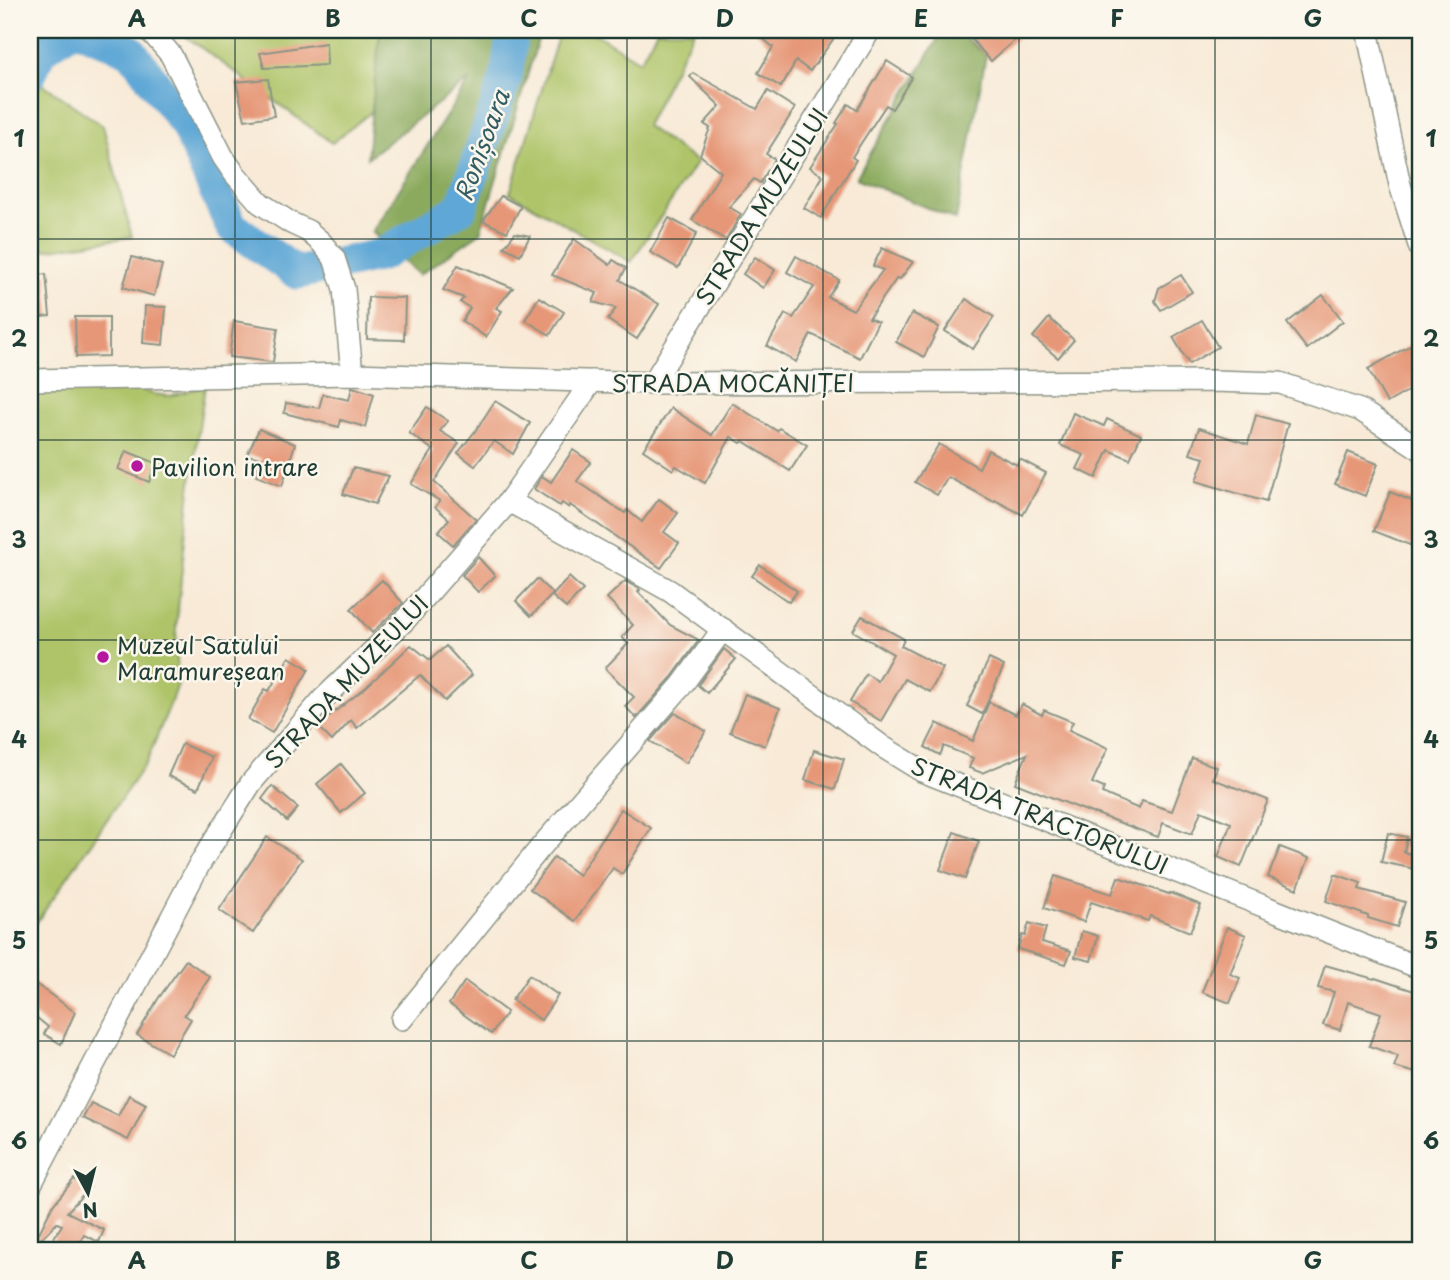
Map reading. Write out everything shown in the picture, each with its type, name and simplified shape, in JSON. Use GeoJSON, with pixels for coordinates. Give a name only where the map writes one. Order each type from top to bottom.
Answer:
{"type":"FeatureCollection","features":[{"type":"Feature","properties":{"kind":"street"},"geometry":{"type":"LineString","coordinates":[[147,30],[171,55],[223,157],[234,173],[260,203],[307,231],[321,242],[334,258],[344,289],[352,374]]}},
{"type":"Feature","properties":{"kind":"street","name":"STRADA MUZEULUI"},"geometry":{"type":"LineString","coordinates":[[653,383],[870,30]]}},
{"type":"Feature","properties":{"kind":"street"},"geometry":{"type":"LineString","coordinates":[[1367,30],[1400,185],[1420,248]]}},
{"type":"Feature","properties":{"kind":"street","name":"STRADA MOCĂNIȚEI"},"geometry":{"type":"LineString","coordinates":[[30,380],[352,374],[653,383],[1280,383],[1360,410],[1420,449]]}},
{"type":"Feature","properties":{"kind":"street","name":"STRADA MUZEULUI"},"geometry":{"type":"LineString","coordinates":[[30,1186],[200,865],[251,783],[323,699],[405,620],[509,501],[592,381]]}},
{"type":"Feature","properties":{"kind":"street","name":"STRADA TRACTORULUI"},"geometry":{"type":"LineString","coordinates":[[509,501],[670,591],[883,747],[922,771],[1420,968]]}},
{"type":"Feature","properties":{"kind":"street"},"geometry":{"type":"LineString","coordinates":[[402,1019],[540,848],[682,685],[723,629]]}},
{"type":"Feature","properties":{"kind":"green space"},"geometry":{"type":"Polygon","coordinates":[[[177,30],[474,30],[332,143],[177,30]]]}},
{"type":"Feature","properties":{"kind":"green space"},"geometry":{"type":"Polygon","coordinates":[[[380,30],[541,30],[480,233],[419,275],[372,232],[470,79],[367,158],[380,30]]]}},
{"type":"Feature","properties":{"kind":"green space"},"geometry":{"type":"Polygon","coordinates":[[[560,30],[589,30],[640,61],[657,30],[694,30],[646,126],[697,162],[631,262],[510,193],[560,30]]]}},
{"type":"Feature","properties":{"kind":"green space"},"geometry":{"type":"Polygon","coordinates":[[[943,30],[956,30],[986,55],[956,220],[856,178],[943,30]]]}},
{"type":"Feature","properties":{"kind":"green space"},"geometry":{"type":"Polygon","coordinates":[[[30,75],[103,126],[132,237],[30,252],[30,75]]]}},
{"type":"Feature","properties":{"kind":"green space","name":"Muzeul Satului Maramureșean"},"geometry":{"type":"Polygon","coordinates":[[[205,386],[190,489],[176,629],[178,685],[147,761],[30,932],[30,391],[135,387],[153,394],[170,396],[205,386]]]}},
{"type":"Feature","properties":{"kind":"building"},"geometry":{"type":"Polygon","coordinates":[[[753,30],[840,30],[810,71],[796,61],[781,87],[758,73],[773,47],[753,30]]]}},
{"type":"Feature","properties":{"kind":"building"},"geometry":{"type":"Polygon","coordinates":[[[963,30],[1009,30],[1017,38],[991,61],[963,30]]]}},
{"type":"Feature","properties":{"kind":"building"},"geometry":{"type":"Polygon","coordinates":[[[326,43],[327,65],[264,68],[260,53],[326,43]]]}},
{"type":"Feature","properties":{"kind":"building"},"geometry":{"type":"Polygon","coordinates":[[[887,61],[912,77],[892,109],[886,105],[852,157],[856,160],[821,218],[804,208],[823,176],[810,167],[848,104],[857,110],[887,61]]]}},
{"type":"Feature","properties":{"kind":"building"},"geometry":{"type":"Polygon","coordinates":[[[693,73],[757,109],[768,91],[795,108],[766,154],[775,159],[760,183],[754,179],[729,207],[741,214],[726,240],[692,220],[721,172],[700,155],[710,128],[704,124],[720,106],[690,77],[693,73]]]}},
{"type":"Feature","properties":{"kind":"building"},"geometry":{"type":"Polygon","coordinates":[[[268,79],[274,116],[245,120],[236,82],[268,79]]]}},
{"type":"Feature","properties":{"kind":"building"},"geometry":{"type":"Polygon","coordinates":[[[501,196],[521,206],[507,232],[483,221],[501,196]]]}},
{"type":"Feature","properties":{"kind":"building"},"geometry":{"type":"Polygon","coordinates":[[[669,218],[697,233],[678,268],[650,252],[669,218]]]}},
{"type":"Feature","properties":{"kind":"building"},"geometry":{"type":"Polygon","coordinates":[[[515,233],[530,236],[520,255],[504,247],[515,233]]]}},
{"type":"Feature","properties":{"kind":"building"},"geometry":{"type":"Polygon","coordinates":[[[574,239],[610,265],[613,260],[626,268],[620,280],[659,304],[637,339],[608,320],[616,308],[593,302],[597,293],[552,275],[574,239]]]}},
{"type":"Feature","properties":{"kind":"building"},"geometry":{"type":"Polygon","coordinates":[[[882,248],[913,262],[900,279],[897,278],[869,318],[878,322],[860,358],[811,334],[796,362],[767,346],[785,314],[793,318],[814,287],[787,272],[796,256],[839,280],[828,297],[853,310],[883,270],[873,266],[882,248]]]}},
{"type":"Feature","properties":{"kind":"building"},"geometry":{"type":"Polygon","coordinates":[[[132,257],[162,265],[154,296],[123,287],[132,257]]]}},
{"type":"Feature","properties":{"kind":"building"},"geometry":{"type":"Polygon","coordinates":[[[755,257],[775,270],[763,288],[743,274],[755,257]]]}},
{"type":"Feature","properties":{"kind":"building"},"geometry":{"type":"Polygon","coordinates":[[[458,265],[513,288],[496,308],[502,311],[486,337],[462,321],[470,308],[460,302],[464,298],[443,290],[458,265]]]}},
{"type":"Feature","properties":{"kind":"building"},"geometry":{"type":"Polygon","coordinates":[[[46,274],[50,316],[30,318],[30,276],[46,274]]]}},
{"type":"Feature","properties":{"kind":"building"},"geometry":{"type":"Polygon","coordinates":[[[1181,275],[1192,292],[1161,310],[1155,301],[1159,288],[1181,275]]]}},
{"type":"Feature","properties":{"kind":"building"},"geometry":{"type":"Polygon","coordinates":[[[1323,295],[1343,321],[1307,349],[1287,323],[1323,295]]]}},
{"type":"Feature","properties":{"kind":"building"},"geometry":{"type":"Polygon","coordinates":[[[368,297],[405,298],[404,340],[367,339],[368,297]]]}},
{"type":"Feature","properties":{"kind":"building"},"geometry":{"type":"Polygon","coordinates":[[[539,297],[564,312],[550,335],[525,320],[539,297]]]}},
{"type":"Feature","properties":{"kind":"building"},"geometry":{"type":"Polygon","coordinates":[[[966,299],[994,317],[973,349],[945,331],[966,299]]]}},
{"type":"Feature","properties":{"kind":"building"},"geometry":{"type":"Polygon","coordinates":[[[145,306],[166,307],[163,345],[143,343],[145,306]]]}},
{"type":"Feature","properties":{"kind":"building"},"geometry":{"type":"Polygon","coordinates":[[[912,313],[939,327],[924,357],[896,342],[912,313]]]}},
{"type":"Feature","properties":{"kind":"building"},"geometry":{"type":"Polygon","coordinates":[[[75,317],[109,317],[109,356],[76,357],[75,317]]]}},
{"type":"Feature","properties":{"kind":"building"},"geometry":{"type":"Polygon","coordinates":[[[1049,318],[1074,340],[1058,358],[1033,337],[1049,318]]]}},
{"type":"Feature","properties":{"kind":"building"},"geometry":{"type":"Polygon","coordinates":[[[1202,320],[1218,347],[1189,364],[1173,337],[1202,320]]]}},
{"type":"Feature","properties":{"kind":"building"},"geometry":{"type":"Polygon","coordinates":[[[234,321],[278,328],[273,362],[229,357],[234,321]]]}},
{"type":"Feature","properties":{"kind":"building"},"geometry":{"type":"Polygon","coordinates":[[[1420,340],[1420,384],[1387,403],[1368,369],[1420,340]]]}},
{"type":"Feature","properties":{"kind":"building"},"geometry":{"type":"Polygon","coordinates":[[[352,387],[374,394],[365,427],[341,420],[339,427],[284,413],[286,403],[319,408],[323,394],[349,400],[352,387]]]}},
{"type":"Feature","properties":{"kind":"building"},"geometry":{"type":"Polygon","coordinates":[[[495,401],[530,423],[513,454],[494,441],[475,466],[458,453],[495,401]]]}},
{"type":"Feature","properties":{"kind":"building"},"geometry":{"type":"Polygon","coordinates":[[[732,403],[777,431],[779,428],[807,445],[790,471],[743,441],[741,443],[731,437],[705,483],[676,466],[673,470],[643,450],[671,408],[712,435],[732,403]]]}},
{"type":"Feature","properties":{"kind":"building"},"geometry":{"type":"Polygon","coordinates":[[[427,407],[448,421],[440,431],[459,443],[434,482],[476,519],[453,545],[438,532],[449,519],[435,507],[440,501],[411,484],[433,450],[409,433],[427,407]]]}},
{"type":"Feature","properties":{"kind":"building"},"geometry":{"type":"Polygon","coordinates":[[[1073,413],[1104,426],[1107,419],[1141,435],[1130,459],[1109,450],[1096,478],[1077,469],[1084,455],[1060,445],[1073,413]]]}},
{"type":"Feature","properties":{"kind":"building"},"geometry":{"type":"Polygon","coordinates":[[[1256,415],[1288,424],[1266,502],[1196,481],[1204,458],[1190,454],[1199,428],[1248,444],[1256,415]]]}},
{"type":"Feature","properties":{"kind":"building"},"geometry":{"type":"Polygon","coordinates":[[[259,429],[295,444],[282,486],[256,476],[261,458],[247,455],[259,429]]]}},
{"type":"Feature","properties":{"kind":"building"},"geometry":{"type":"Polygon","coordinates":[[[939,444],[979,468],[988,450],[1017,465],[1020,459],[1046,473],[1023,515],[948,477],[937,495],[915,482],[939,444]]]}},
{"type":"Feature","properties":{"kind":"building"},"geometry":{"type":"Polygon","coordinates":[[[573,450],[591,462],[577,481],[625,513],[627,510],[642,522],[659,499],[678,513],[664,532],[679,543],[661,568],[570,505],[569,508],[562,503],[560,506],[534,489],[542,476],[551,482],[573,450]]]}},
{"type":"Feature","properties":{"kind":"building","name":"Pavilion intrare"},"geometry":{"type":"Polygon","coordinates":[[[126,451],[156,463],[149,482],[118,469],[126,451]]]}},
{"type":"Feature","properties":{"kind":"building"},"geometry":{"type":"Polygon","coordinates":[[[1348,452],[1378,464],[1365,496],[1335,484],[1348,452]]]}},
{"type":"Feature","properties":{"kind":"building"},"geometry":{"type":"Polygon","coordinates":[[[353,468],[389,476],[375,504],[343,494],[353,468]]]}},
{"type":"Feature","properties":{"kind":"building"},"geometry":{"type":"Polygon","coordinates":[[[1390,492],[1420,504],[1420,549],[1374,531],[1390,492]]]}},
{"type":"Feature","properties":{"kind":"building"},"geometry":{"type":"Polygon","coordinates":[[[478,557],[495,576],[478,592],[462,575],[478,557]]]}},
{"type":"Feature","properties":{"kind":"building"},"geometry":{"type":"Polygon","coordinates":[[[760,565],[797,591],[789,602],[752,576],[760,565]]]}},
{"type":"Feature","properties":{"kind":"building"},"geometry":{"type":"Polygon","coordinates":[[[569,577],[583,590],[566,608],[552,596],[569,577]]]}},
{"type":"Feature","properties":{"kind":"building"},"geometry":{"type":"Polygon","coordinates":[[[537,579],[553,594],[531,616],[516,601],[537,579]]]}},
{"type":"Feature","properties":{"kind":"building"},"geometry":{"type":"Polygon","coordinates":[[[382,580],[403,603],[372,633],[351,609],[382,580]]]}},
{"type":"Feature","properties":{"kind":"building"},"geometry":{"type":"Polygon","coordinates":[[[625,581],[638,588],[638,592],[670,625],[699,640],[672,677],[636,718],[625,706],[634,697],[605,668],[628,644],[622,637],[633,625],[607,598],[625,581]]]}},
{"type":"Feature","properties":{"kind":"building"},"geometry":{"type":"Polygon","coordinates":[[[862,616],[904,639],[901,646],[943,668],[930,692],[905,679],[881,721],[850,702],[866,674],[878,681],[893,654],[853,631],[862,616]]]}},
{"type":"Feature","properties":{"kind":"building"},"geometry":{"type":"Polygon","coordinates":[[[411,645],[430,660],[446,646],[472,675],[445,701],[420,675],[357,728],[351,720],[332,741],[317,726],[326,715],[328,717],[365,688],[411,645]]]}},
{"type":"Feature","properties":{"kind":"building"},"geometry":{"type":"Polygon","coordinates":[[[724,649],[736,659],[707,693],[698,685],[724,649]]]}},
{"type":"Feature","properties":{"kind":"building"},"geometry":{"type":"Polygon","coordinates":[[[289,657],[309,669],[272,733],[248,719],[265,689],[269,691],[289,657]]]}},
{"type":"Feature","properties":{"kind":"building"},"geometry":{"type":"Polygon","coordinates":[[[989,659],[1004,666],[982,714],[967,706],[989,659]]]}},
{"type":"Feature","properties":{"kind":"building"},"geometry":{"type":"Polygon","coordinates":[[[745,694],[780,708],[765,746],[730,732],[745,694]]]}},
{"type":"Feature","properties":{"kind":"building"},"geometry":{"type":"Polygon","coordinates":[[[989,702],[1016,715],[1022,704],[1042,715],[1044,710],[1073,722],[1069,730],[1108,748],[1092,783],[1104,788],[1102,793],[1139,809],[1142,801],[1172,811],[1192,758],[1217,767],[1213,779],[1268,800],[1241,867],[1218,857],[1231,823],[1201,811],[1192,834],[1163,823],[1158,837],[1015,783],[1027,754],[982,773],[969,768],[973,758],[944,746],[940,755],[925,747],[937,723],[973,741],[989,702]]]}},
{"type":"Feature","properties":{"kind":"building"},"geometry":{"type":"Polygon","coordinates":[[[675,713],[706,731],[686,763],[650,741],[675,713]]]}},
{"type":"Feature","properties":{"kind":"building"},"geometry":{"type":"Polygon","coordinates":[[[182,744],[212,757],[198,789],[168,776],[182,744]]]}},
{"type":"Feature","properties":{"kind":"building"},"geometry":{"type":"Polygon","coordinates":[[[814,750],[844,759],[835,789],[805,780],[814,750]]]}},
{"type":"Feature","properties":{"kind":"building"},"geometry":{"type":"Polygon","coordinates":[[[341,764],[365,793],[341,813],[317,784],[341,764]]]}},
{"type":"Feature","properties":{"kind":"building"},"geometry":{"type":"Polygon","coordinates":[[[272,786],[298,808],[287,821],[262,799],[272,786]]]}},
{"type":"Feature","properties":{"kind":"building"},"geometry":{"type":"Polygon","coordinates":[[[621,809],[651,828],[622,874],[613,868],[575,921],[530,889],[554,857],[579,875],[621,809]]]}},
{"type":"Feature","properties":{"kind":"building"},"geometry":{"type":"Polygon","coordinates":[[[954,832],[979,841],[965,879],[940,870],[954,832]]]}},
{"type":"Feature","properties":{"kind":"building"},"geometry":{"type":"Polygon","coordinates":[[[1388,833],[1407,837],[1404,852],[1420,857],[1420,870],[1381,862],[1388,833]]]}},
{"type":"Feature","properties":{"kind":"building"},"geometry":{"type":"Polygon","coordinates":[[[267,837],[302,859],[253,933],[219,910],[267,837]]]}},
{"type":"Feature","properties":{"kind":"building"},"geometry":{"type":"Polygon","coordinates":[[[1280,847],[1309,858],[1297,889],[1268,877],[1280,847]]]}},
{"type":"Feature","properties":{"kind":"building"},"geometry":{"type":"Polygon","coordinates":[[[1335,874],[1361,883],[1359,889],[1405,902],[1397,927],[1326,901],[1335,874]]]}},
{"type":"Feature","properties":{"kind":"building"},"geometry":{"type":"Polygon","coordinates":[[[1055,876],[1112,894],[1118,877],[1201,905],[1190,932],[1150,916],[1148,921],[1091,902],[1084,922],[1044,908],[1055,876]]]}},
{"type":"Feature","properties":{"kind":"building"},"geometry":{"type":"Polygon","coordinates":[[[1029,923],[1046,928],[1042,942],[1071,951],[1066,964],[1018,949],[1029,923]]]}},
{"type":"Feature","properties":{"kind":"building"},"geometry":{"type":"Polygon","coordinates":[[[1227,927],[1246,935],[1230,974],[1240,978],[1230,1003],[1202,992],[1227,927]]]}},
{"type":"Feature","properties":{"kind":"building"},"geometry":{"type":"Polygon","coordinates":[[[1082,931],[1098,936],[1091,961],[1075,957],[1082,931]]]}},
{"type":"Feature","properties":{"kind":"building"},"geometry":{"type":"Polygon","coordinates":[[[186,960],[210,977],[184,1015],[191,1019],[170,1054],[137,1035],[158,999],[186,960]]]}},
{"type":"Feature","properties":{"kind":"building"},"geometry":{"type":"Polygon","coordinates":[[[1325,965],[1420,993],[1420,1074],[1394,1067],[1398,1056],[1369,1046],[1381,1013],[1348,1002],[1340,1030],[1323,1025],[1334,992],[1318,988],[1325,965]]]}},
{"type":"Feature","properties":{"kind":"building"},"geometry":{"type":"Polygon","coordinates":[[[529,975],[558,995],[541,1020],[512,1000],[529,975]]]}},
{"type":"Feature","properties":{"kind":"building"},"geometry":{"type":"Polygon","coordinates":[[[30,980],[75,1012],[61,1044],[44,1034],[48,1027],[30,1012],[30,980]]]}},
{"type":"Feature","properties":{"kind":"building"},"geometry":{"type":"Polygon","coordinates":[[[465,981],[507,1012],[491,1034],[449,1004],[465,981]]]}},
{"type":"Feature","properties":{"kind":"building"},"geometry":{"type":"Polygon","coordinates":[[[129,1095],[146,1104],[128,1140],[83,1118],[91,1103],[118,1116],[129,1095]]]}},
{"type":"Feature","properties":{"kind":"building"},"geometry":{"type":"Polygon","coordinates":[[[74,1179],[90,1187],[67,1212],[104,1230],[99,1242],[84,1235],[75,1250],[46,1250],[62,1225],[57,1223],[39,1241],[36,1239],[53,1205],[74,1179]]]}},
{"type":"Feature","properties":{"kind":"waterway","name":"Ronișoara"},"geometry":{"type":"LineString","coordinates":[[30,75],[40,51],[70,30]]}},
{"type":"Feature","properties":{"kind":"waterway","name":"Ronișoara"},"geometry":{"type":"LineString","coordinates":[[81,30],[131,51],[186,125],[231,226],[297,273],[381,255],[461,208],[506,77],[513,30]]}},
{"type":"Feature","properties":{"kind":"place","name":"Pavilion intrare"},"geometry":{"type":"Point","coordinates":[137,466]}},
{"type":"Feature","properties":{"kind":"place","name":"Muzeul Satului Maramureșean"},"geometry":{"type":"Point","coordinates":[103,657]}}]}
